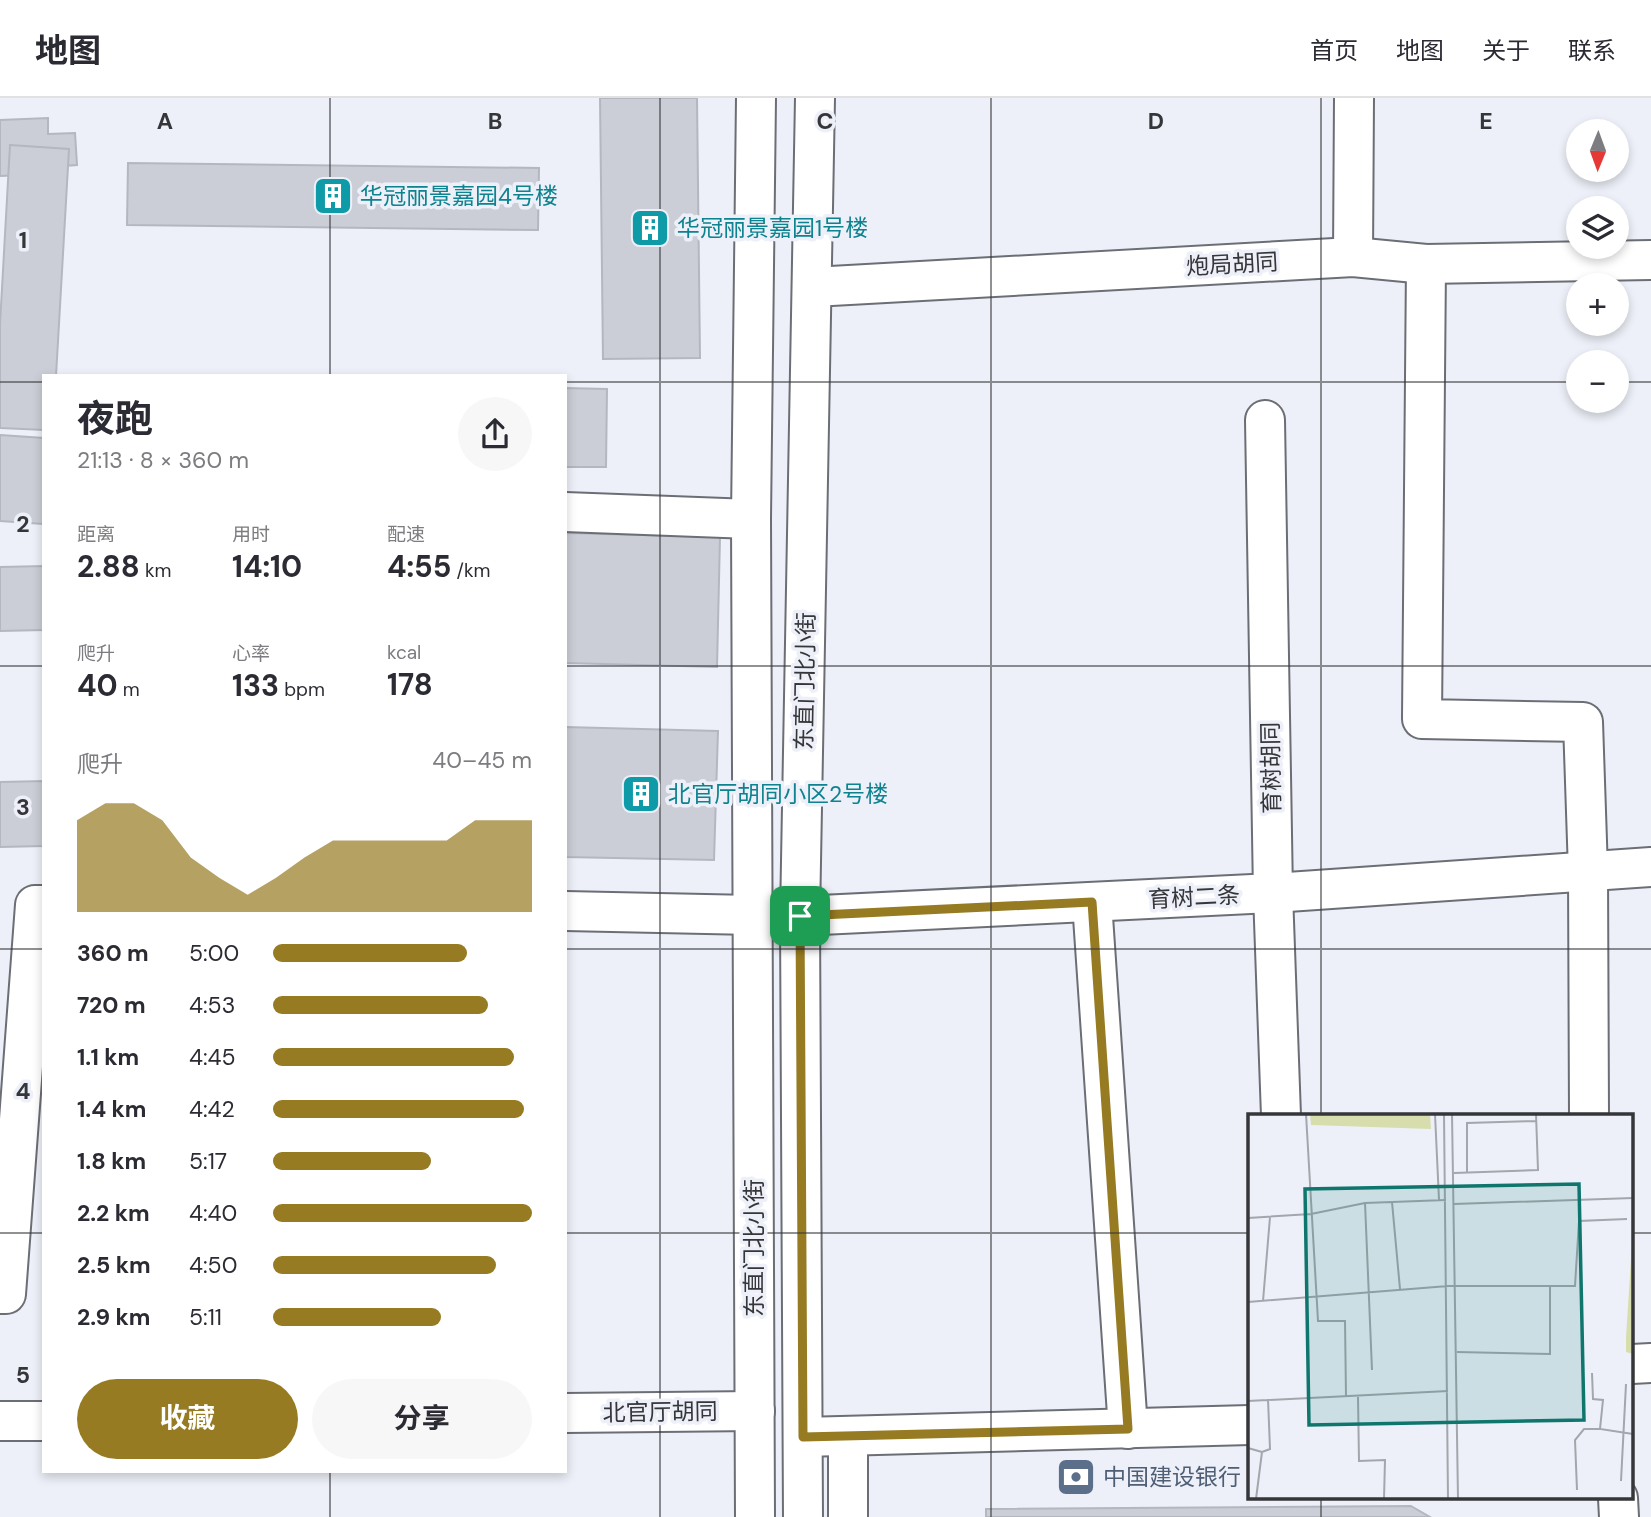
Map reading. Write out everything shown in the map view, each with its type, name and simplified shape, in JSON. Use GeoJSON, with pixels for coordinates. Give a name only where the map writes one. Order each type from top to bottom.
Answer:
{"type":"FeatureCollection","features":[{"type":"Feature","properties":{"kind":"main road","name":"东直门北小街"},"geometry":{"type":"LineString","coordinates":[[755,1517],[751,519],[756,98]]}},
{"type":"Feature","properties":{"kind":"main road","name":"东直门北小街"},"geometry":{"type":"LineString","coordinates":[[803,1517],[800,916],[816,98]]}},
{"type":"Feature","properties":{"kind":"main road"},"geometry":{"type":"LineString","coordinates":[[1353,98],[1353,257]]}},
{"type":"Feature","properties":{"kind":"main road","name":"炮局胡同"},"geometry":{"type":"LineString","coordinates":[[813,287],[1353,257],[1426,264],[1651,260]]}},
{"type":"Feature","properties":{"kind":"main road"},"geometry":{"type":"LineString","coordinates":[[1426,264],[1422,719],[1583,722],[1588,871],[1589,1114]]}},
{"type":"Feature","properties":{"kind":"main road","name":"育树胡同"},"geometry":{"type":"LineString","coordinates":[[1265,420],[1273,893],[1281,1114]]}},
{"type":"Feature","properties":{"kind":"main road"},"geometry":{"type":"LineString","coordinates":[[567,512],[751,519]]}},
{"type":"Feature","properties":{"kind":"main road","name":"育树二条"},"geometry":{"type":"LineString","coordinates":[[567,911],[800,916],[1273,893],[1651,867]]}},
{"type":"Feature","properties":{"kind":"main road"},"geometry":{"type":"LineString","coordinates":[[1092,902],[1128,1429]]}},
{"type":"Feature","properties":{"kind":"main road"},"geometry":{"type":"LineString","coordinates":[[0,1294],[6,1294],[35,905],[42,905]]}},
{"type":"Feature","properties":{"kind":"main road","name":"北官厅胡同"},"geometry":{"type":"LineString","coordinates":[[567,1413],[755,1410]]}},
{"type":"Feature","properties":{"kind":"main road"},"geometry":{"type":"LineString","coordinates":[[0,1421],[42,1421]]}},
{"type":"Feature","properties":{"kind":"main road"},"geometry":{"type":"LineString","coordinates":[[803,1437],[1248,1425]]}},
{"type":"Feature","properties":{"kind":"main road"},"geometry":{"type":"LineString","coordinates":[[848,1436],[848,1517]]}},
{"type":"Feature","properties":{"kind":"building","name":"华冠丽景嘉园1号楼"},"geometry":{"type":"Polygon","coordinates":[[[600,98],[697,98],[700,358],[603,359],[600,98]]]}},
{"type":"Feature","properties":{"kind":"building"},"geometry":{"type":"Polygon","coordinates":[[[48,118],[48,134],[75,133],[77,165],[48,167],[48,174],[0,176],[0,120],[48,118]]]}},
{"type":"Feature","properties":{"kind":"building"},"geometry":{"type":"Polygon","coordinates":[[[10,145],[69,149],[56,374],[42,374],[42,430],[0,428],[0,324],[10,145]]]}},
{"type":"Feature","properties":{"kind":"building","name":"华冠丽景嘉园4号楼"},"geometry":{"type":"Polygon","coordinates":[[[128,163],[539,168],[538,230],[127,225],[128,163]]]}},
{"type":"Feature","properties":{"kind":"building"},"geometry":{"type":"Polygon","coordinates":[[[567,388],[607,389],[606,467],[567,467],[567,388]]]}},
{"type":"Feature","properties":{"kind":"building"},"geometry":{"type":"Polygon","coordinates":[[[0,435],[42,438],[42,524],[0,521],[0,435]]]}},
{"type":"Feature","properties":{"kind":"building"},"geometry":{"type":"Polygon","coordinates":[[[567,533],[720,537],[717,667],[567,663],[567,533]]]}},
{"type":"Feature","properties":{"kind":"building"},"geometry":{"type":"Polygon","coordinates":[[[42,566],[42,630],[0,631],[0,567],[42,566]]]}},
{"type":"Feature","properties":{"kind":"building","name":"北官厅胡同小区2号楼"},"geometry":{"type":"Polygon","coordinates":[[[567,727],[718,731],[714,860],[567,857],[567,727]]]}},
{"type":"Feature","properties":{"kind":"building"},"geometry":{"type":"Polygon","coordinates":[[[42,781],[42,846],[0,847],[0,782],[42,781]]]}},
{"type":"Feature","properties":{"kind":"building"},"geometry":{"type":"Polygon","coordinates":[[[1411,1506],[1430,1517],[986,1517],[986,1509],[1411,1506]]]}},
{"type":"Feature","properties":{"kind":"place","name":"华冠丽景嘉园4号楼"},"geometry":{"type":"Point","coordinates":[333,196]}},
{"type":"Feature","properties":{"kind":"place","name":"华冠丽景嘉园1号楼"},"geometry":{"type":"Point","coordinates":[650,228]}},
{"type":"Feature","properties":{"kind":"place","name":"北官厅胡同小区2号楼"},"geometry":{"type":"Point","coordinates":[641,794]}},
{"type":"Feature","properties":{"kind":"place","name":"中国建设银行"},"geometry":{"type":"Point","coordinates":[1076,1477]}},
{"type":"Feature","properties":{"kind":"route"},"geometry":{"type":"LineString","coordinates":[[1092,902],[1128,1429],[803,1437],[800,916],[1092,902]]}}]}
